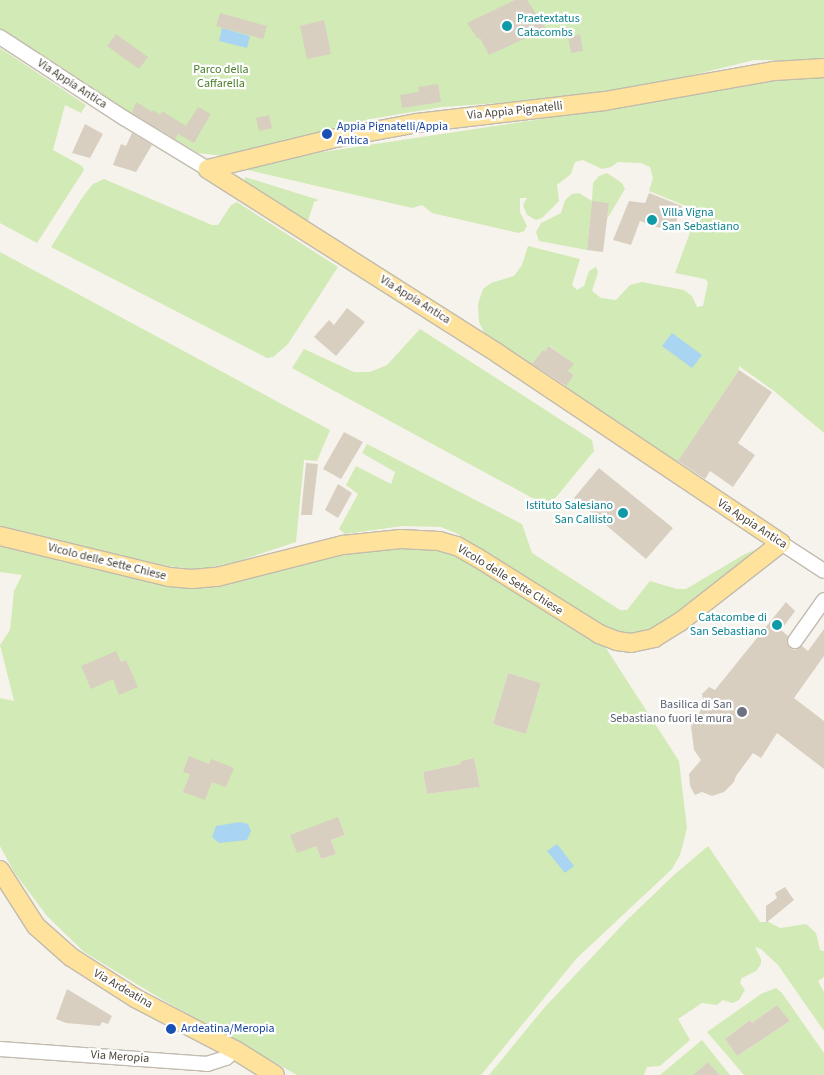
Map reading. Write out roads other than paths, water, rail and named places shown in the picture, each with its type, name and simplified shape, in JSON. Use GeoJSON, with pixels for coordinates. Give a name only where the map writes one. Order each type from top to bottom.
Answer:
{"type":"FeatureCollection","features":[{"type":"Feature","properties":{"kind":"main road","name":"Via Appia Pignatelli"},"geometry":{"type":"LineString","coordinates":[[208,168],[321,141],[417,123],[606,101],[780,70],[824,68]]}},
{"type":"Feature","properties":{"kind":"main road","name":"Via Appia Antica"},"geometry":{"type":"LineString","coordinates":[[208,168],[499,354],[781,543]]}},
{"type":"Feature","properties":{"kind":"main road","name":"Vicolo delle Sette Chiese"},"geometry":{"type":"LineString","coordinates":[[0,536],[168,578],[192,580],[217,577],[343,545],[401,539],[439,541],[460,548],[478,558],[598,634],[617,641],[631,643],[654,638],[680,622],[781,543]]}},
{"type":"Feature","properties":{"kind":"main road","name":"Via Ardeatina"},"geometry":{"type":"LineString","coordinates":[[0,870],[30,917],[59,948],[92,972],[135,998],[235,1050],[275,1075]]}},
{"type":"Feature","properties":{"kind":"street","name":"Via Appia Antica"},"geometry":{"type":"LineString","coordinates":[[0,37],[124,118],[208,168]]}},
{"type":"Feature","properties":{"kind":"street","name":"Via Appia Antica"},"geometry":{"type":"LineString","coordinates":[[781,543],[824,571]]}},
{"type":"Feature","properties":{"kind":"street"},"geometry":{"type":"LineString","coordinates":[[795,641],[824,600]]}},
{"type":"Feature","properties":{"kind":"street","name":"Via Meropia"},"geometry":{"type":"LineString","coordinates":[[0,1049],[207,1064],[226,1058],[235,1050]]}},
{"type":"Feature","properties":{"kind":"water"},"geometry":{"type":"Polygon","coordinates":[[[222,28],[250,36],[247,48],[219,41],[222,28]]]}},
{"type":"Feature","properties":{"kind":"water"},"geometry":{"type":"Polygon","coordinates":[[[672,333],[702,355],[692,368],[662,346],[672,333]]]}},
{"type":"Feature","properties":{"kind":"water"},"geometry":{"type":"Polygon","coordinates":[[[240,822],[248,824],[251,831],[247,840],[219,843],[212,837],[216,826],[240,822]]]}},
{"type":"Feature","properties":{"kind":"water"},"geometry":{"type":"Polygon","coordinates":[[[557,844],[574,866],[565,873],[547,851],[557,844]]]}},
{"type":"Feature","properties":{"kind":"place","name":"Praetextatus Catacombs"},"geometry":{"type":"Point","coordinates":[507,26]}},
{"type":"Feature","properties":{"kind":"place","name":"Appia Pignatelli/Appia Antica"},"geometry":{"type":"Point","coordinates":[327,134]}},
{"type":"Feature","properties":{"kind":"place","name":"Villa Vigna San Sebastiano"},"geometry":{"type":"Point","coordinates":[652,220]}},
{"type":"Feature","properties":{"kind":"place","name":"Istituto Salesiano San Callisto"},"geometry":{"type":"Point","coordinates":[623,513]}},
{"type":"Feature","properties":{"kind":"place","name":"Catacombe di San Sebastiano"},"geometry":{"type":"Point","coordinates":[777,625]}},
{"type":"Feature","properties":{"kind":"place","name":"Basilica di San Sebastiano fuori le mura"},"geometry":{"type":"Point","coordinates":[742,712]}},
{"type":"Feature","properties":{"kind":"place","name":"Ardeatina/Meropia"},"geometry":{"type":"Point","coordinates":[171,1029]}},
{"type":"Feature","properties":{"kind":"park label","name":"Parco della Caffarella"},"geometry":{"type":"Point","coordinates":[221,77]}}]}
